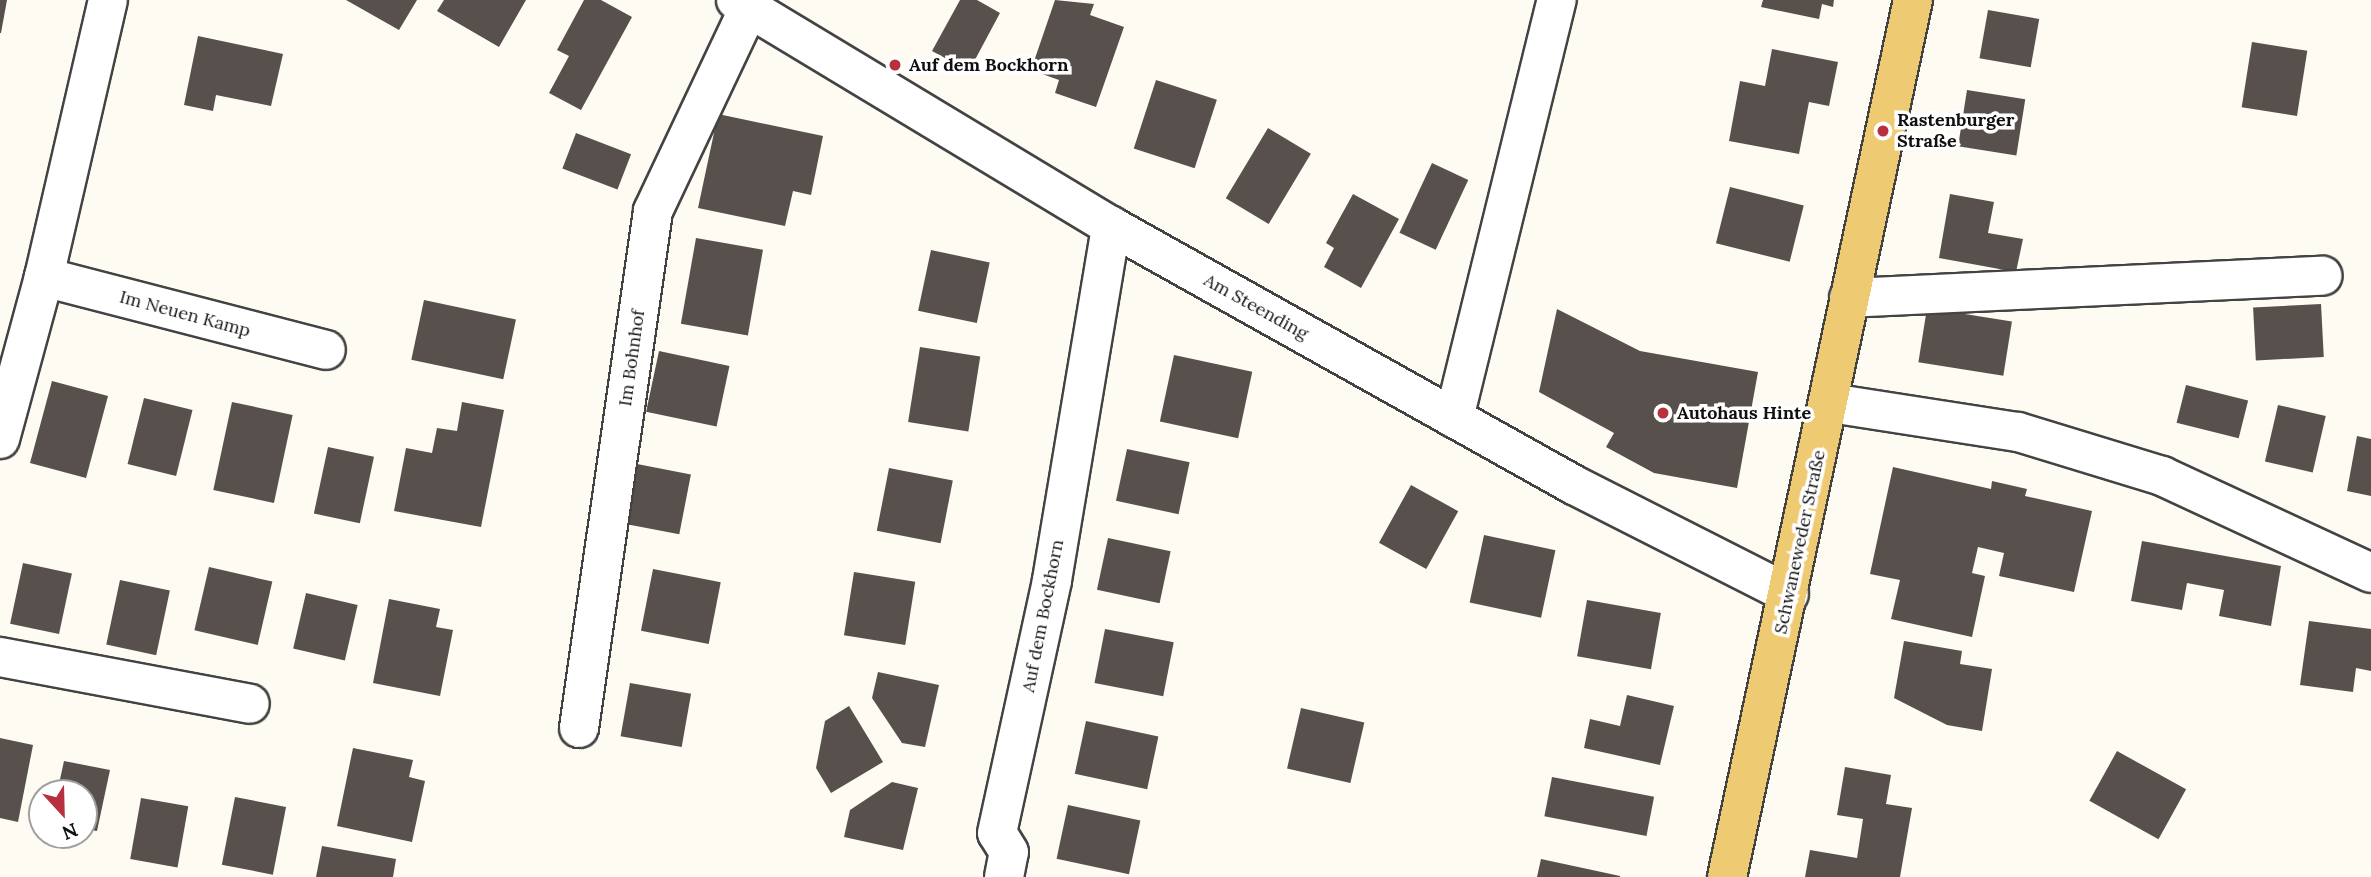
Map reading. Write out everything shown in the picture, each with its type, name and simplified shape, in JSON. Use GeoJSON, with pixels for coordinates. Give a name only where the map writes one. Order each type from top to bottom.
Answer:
{"type":"FeatureCollection","features":[{"type":"Feature","properties":{"kind":"main road","name":"Schwaneweder Straße"},"geometry":{"type":"LineString","coordinates":[[1727,877],[1830,403],[1849,299],[1913,0]]}},
{"type":"Feature","properties":{"kind":"street"},"geometry":{"type":"LineString","coordinates":[[0,439],[44,277],[107,0]]}},
{"type":"Feature","properties":{"kind":"street"},"geometry":{"type":"LineString","coordinates":[[1454,418],[1557,0]]}},
{"type":"Feature","properties":{"kind":"street","name":"Am Steending"},"geometry":{"type":"LineString","coordinates":[[743,4],[1111,226],[1574,485],[1789,594]]}},
{"type":"Feature","properties":{"kind":"street","name":"Im Bohnhof"},"geometry":{"type":"LineString","coordinates":[[579,728],[653,211],[743,4]]}},
{"type":"Feature","properties":{"kind":"street","name":"Auf dem Bockhorn"},"geometry":{"type":"LineString","coordinates":[[1004,877],[1009,852],[997,833],[1052,580],[1111,226]]}},
{"type":"Feature","properties":{"kind":"street"},"geometry":{"type":"LineString","coordinates":[[1849,299],[2322,276]]}},
{"type":"Feature","properties":{"kind":"street","name":"Im Neuen Kamp"},"geometry":{"type":"LineString","coordinates":[[44,277],[326,350]]}},
{"type":"Feature","properties":{"kind":"street"},"geometry":{"type":"LineString","coordinates":[[1830,403],[2018,432],[2162,476],[2371,573]]}},
{"type":"Feature","properties":{"kind":"street"},"geometry":{"type":"LineString","coordinates":[[0,657],[250,705]]}},
{"type":"Feature","properties":{"kind":"building"},"geometry":{"type":"Polygon","coordinates":[[[0,0],[7,0],[1,33],[0,33],[0,0]]]}},
{"type":"Feature","properties":{"kind":"building"},"geometry":{"type":"Polygon","coordinates":[[[346,0],[417,0],[399,30],[346,0]]]}},
{"type":"Feature","properties":{"kind":"building"},"geometry":{"type":"Polygon","coordinates":[[[444,0],[526,0],[499,47],[437,11],[444,0]]]}},
{"type":"Feature","properties":{"kind":"building"},"geometry":{"type":"Polygon","coordinates":[[[584,0],[601,0],[632,17],[581,110],[549,93],[569,56],[557,50],[584,0]]]}},
{"type":"Feature","properties":{"kind":"building"},"geometry":{"type":"Polygon","coordinates":[[[960,0],[977,0],[1000,13],[969,71],[932,51],[960,0]]]}},
{"type":"Feature","properties":{"kind":"building"},"geometry":{"type":"Polygon","coordinates":[[[1055,0],[1094,4],[1090,15],[1124,27],[1096,107],[1055,93],[1059,80],[1031,70],[1055,0]]]}},
{"type":"Feature","properties":{"kind":"building"},"geometry":{"type":"Polygon","coordinates":[[[1763,0],[1834,0],[1833,7],[1822,4],[1819,19],[1761,7],[1763,0]]]}},
{"type":"Feature","properties":{"kind":"building"},"geometry":{"type":"Polygon","coordinates":[[[1988,10],[2039,19],[2031,67],[1979,58],[1988,10]]]}},
{"type":"Feature","properties":{"kind":"building"},"geometry":{"type":"Polygon","coordinates":[[[198,36],[283,54],[271,106],[216,95],[213,111],[184,105],[198,36]]]}},
{"type":"Feature","properties":{"kind":"building"},"geometry":{"type":"Polygon","coordinates":[[[2252,42],[2307,51],[2297,116],[2242,107],[2252,42]]]}},
{"type":"Feature","properties":{"kind":"building"},"geometry":{"type":"Polygon","coordinates":[[[1772,49],[1838,62],[1829,106],[1809,102],[1799,154],[1729,141],[1740,81],[1765,86],[1772,49]]]}},
{"type":"Feature","properties":{"kind":"building"},"geometry":{"type":"Polygon","coordinates":[[[1156,80],[1217,100],[1195,168],[1134,148],[1156,80]]]}},
{"type":"Feature","properties":{"kind":"building"},"geometry":{"type":"Polygon","coordinates":[[[1967,90],[2025,99],[2016,156],[1958,146],[1967,90]]]}},
{"type":"Feature","properties":{"kind":"building"},"geometry":{"type":"Polygon","coordinates":[[[718,114],[823,136],[811,195],[793,191],[785,226],[698,208],[718,114]]]}},
{"type":"Feature","properties":{"kind":"building"},"geometry":{"type":"Polygon","coordinates":[[[1268,128],[1311,154],[1269,224],[1226,198],[1268,128]]]}},
{"type":"Feature","properties":{"kind":"building"},"geometry":{"type":"Polygon","coordinates":[[[576,133],[631,154],[617,190],[562,168],[576,133]]]}},
{"type":"Feature","properties":{"kind":"building"},"geometry":{"type":"Polygon","coordinates":[[[1432,163],[1468,180],[1436,250],[1399,233],[1432,163]]]}},
{"type":"Feature","properties":{"kind":"building"},"geometry":{"type":"Polygon","coordinates":[[[1730,187],[1804,205],[1790,262],[1716,243],[1730,187]]]}},
{"type":"Feature","properties":{"kind":"building"},"geometry":{"type":"Polygon","coordinates":[[[1353,194],[1399,219],[1361,288],[1324,267],[1334,248],[1326,243],[1353,194]]]}},
{"type":"Feature","properties":{"kind":"building"},"geometry":{"type":"Polygon","coordinates":[[[1950,194],[1994,202],[1988,233],[2023,239],[2016,272],[1939,258],[1950,194]]]}},
{"type":"Feature","properties":{"kind":"building"},"geometry":{"type":"Polygon","coordinates":[[[696,238],[763,250],[748,335],[681,324],[696,238]]]}},
{"type":"Feature","properties":{"kind":"building"},"geometry":{"type":"Polygon","coordinates":[[[931,250],[990,262],[977,323],[918,311],[931,250]]]}},
{"type":"Feature","properties":{"kind":"building"},"geometry":{"type":"Polygon","coordinates":[[[424,300],[516,320],[503,379],[411,360],[424,300]]]}},
{"type":"Feature","properties":{"kind":"building"},"geometry":{"type":"Polygon","coordinates":[[[2321,304],[2324,357],[2256,360],[2253,308],[2321,304]]]}},
{"type":"Feature","properties":{"kind":"building"},"geometry":{"type":"Polygon","coordinates":[[[1927,308],[2012,321],[2003,376],[1918,362],[1927,308]]]}},
{"type":"Feature","properties":{"kind":"building","name":"Autohaus Hinte"},"geometry":{"type":"Polygon","coordinates":[[[1557,309],[1640,351],[1758,372],[1737,488],[1654,473],[1606,447],[1614,433],[1539,392],[1557,309]]]}},
{"type":"Feature","properties":{"kind":"building"},"geometry":{"type":"Polygon","coordinates":[[[920,347],[980,357],[968,432],[908,422],[920,347]]]}},
{"type":"Feature","properties":{"kind":"building"},"geometry":{"type":"Polygon","coordinates":[[[659,351],[729,366],[717,427],[646,412],[659,351]]]}},
{"type":"Feature","properties":{"kind":"building"},"geometry":{"type":"Polygon","coordinates":[[[1174,355],[1252,372],[1238,438],[1160,422],[1174,355]]]}},
{"type":"Feature","properties":{"kind":"building"},"geometry":{"type":"Polygon","coordinates":[[[52,381],[108,396],[86,478],[30,463],[52,381]]]}},
{"type":"Feature","properties":{"kind":"building"},"geometry":{"type":"Polygon","coordinates":[[[2186,385],[2248,400],[2239,438],[2177,423],[2186,385]]]}},
{"type":"Feature","properties":{"kind":"building"},"geometry":{"type":"Polygon","coordinates":[[[144,398],[193,410],[176,476],[128,464],[144,398]]]}},
{"type":"Feature","properties":{"kind":"building"},"geometry":{"type":"Polygon","coordinates":[[[232,402],[293,415],[274,503],[213,490],[232,402]]]}},
{"type":"Feature","properties":{"kind":"building"},"geometry":{"type":"Polygon","coordinates":[[[462,402],[504,410],[481,527],[394,511],[406,448],[432,453],[437,428],[457,431],[462,402]]]}},
{"type":"Feature","properties":{"kind":"building"},"geometry":{"type":"Polygon","coordinates":[[[2278,405],[2326,416],[2313,473],[2265,462],[2278,405]]]}},
{"type":"Feature","properties":{"kind":"building"},"geometry":{"type":"Polygon","coordinates":[[[2357,436],[2371,439],[2371,496],[2347,491],[2357,436]]]}},
{"type":"Feature","properties":{"kind":"building"},"geometry":{"type":"Polygon","coordinates":[[[328,447],[374,457],[360,523],[314,514],[328,447]]]}},
{"type":"Feature","properties":{"kind":"building"},"geometry":{"type":"Polygon","coordinates":[[[1127,449],[1190,462],[1179,514],[1116,501],[1127,449]]]}},
{"type":"Feature","properties":{"kind":"building"},"geometry":{"type":"Polygon","coordinates":[[[632,463],[691,474],[679,534],[620,523],[632,463]]]}},
{"type":"Feature","properties":{"kind":"building"},"geometry":{"type":"Polygon","coordinates":[[[1893,467],[1991,489],[1992,481],[2027,489],[2025,496],[2092,511],[2074,592],[1999,576],[2004,553],[1978,547],[1972,573],[1985,576],[1972,637],[1891,619],[1900,580],[1870,574],[1893,467]]]}},
{"type":"Feature","properties":{"kind":"building"},"geometry":{"type":"Polygon","coordinates":[[[889,468],[953,480],[941,543],[877,531],[889,468]]]}},
{"type":"Feature","properties":{"kind":"building"},"geometry":{"type":"Polygon","coordinates":[[[1411,485],[1458,511],[1426,569],[1379,543],[1411,485]]]}},
{"type":"Feature","properties":{"kind":"building"},"geometry":{"type":"Polygon","coordinates":[[[1484,535],[1555,550],[1541,618],[1470,602],[1484,535]]]}},
{"type":"Feature","properties":{"kind":"building"},"geometry":{"type":"Polygon","coordinates":[[[1108,538],[1171,551],[1160,603],[1097,590],[1108,538]]]}},
{"type":"Feature","properties":{"kind":"building"},"geometry":{"type":"Polygon","coordinates":[[[2142,541],[2281,566],[2271,626],[2219,616],[2224,590],[2187,583],[2182,610],[2131,601],[2142,541]]]}},
{"type":"Feature","properties":{"kind":"building"},"geometry":{"type":"Polygon","coordinates":[[[23,563],[72,573],[59,634],[10,624],[23,563]]]}},
{"type":"Feature","properties":{"kind":"building"},"geometry":{"type":"Polygon","coordinates":[[[209,567],[272,582],[258,645],[194,630],[209,567]]]}},
{"type":"Feature","properties":{"kind":"building"},"geometry":{"type":"Polygon","coordinates":[[[653,569],[721,582],[709,644],[641,631],[653,569]]]}},
{"type":"Feature","properties":{"kind":"building"},"geometry":{"type":"Polygon","coordinates":[[[854,572],[915,582],[905,645],[844,635],[854,572]]]}},
{"type":"Feature","properties":{"kind":"building"},"geometry":{"type":"Polygon","coordinates":[[[120,580],[170,591],[156,655],[106,645],[120,580]]]}},
{"type":"Feature","properties":{"kind":"building"},"geometry":{"type":"Polygon","coordinates":[[[306,593],[358,605],[345,660],[293,649],[306,593]]]}},
{"type":"Feature","properties":{"kind":"building"},"geometry":{"type":"Polygon","coordinates":[[[389,599],[440,609],[436,627],[453,630],[440,696],[373,683],[389,599]]]}},
{"type":"Feature","properties":{"kind":"building"},"geometry":{"type":"Polygon","coordinates":[[[1587,600],[1661,613],[1651,669],[1577,656],[1587,600]]]}},
{"type":"Feature","properties":{"kind":"building"},"geometry":{"type":"Polygon","coordinates":[[[2309,621],[2371,629],[2371,671],[2356,668],[2353,692],[2300,685],[2309,621]]]}},
{"type":"Feature","properties":{"kind":"building"},"geometry":{"type":"Polygon","coordinates":[[[1105,629],[1174,642],[1163,696],[1095,683],[1105,629]]]}},
{"type":"Feature","properties":{"kind":"building"},"geometry":{"type":"Polygon","coordinates":[[[1904,641],[1962,651],[1960,664],[1992,669],[1982,731],[1947,725],[1894,698],[1904,641]]]}},
{"type":"Feature","properties":{"kind":"building"},"geometry":{"type":"Polygon","coordinates":[[[878,672],[939,685],[925,747],[902,743],[872,698],[878,672]]]}},
{"type":"Feature","properties":{"kind":"building"},"geometry":{"type":"Polygon","coordinates":[[[630,683],[691,694],[682,747],[621,736],[630,683]]]}},
{"type":"Feature","properties":{"kind":"building"},"geometry":{"type":"Polygon","coordinates":[[[1627,695],[1674,706],[1660,765],[1584,748],[1590,719],[1620,726],[1627,695]]]}},
{"type":"Feature","properties":{"kind":"building"},"geometry":{"type":"Polygon","coordinates":[[[849,706],[883,762],[831,793],[816,768],[825,721],[849,706]]]}},
{"type":"Feature","properties":{"kind":"building"},"geometry":{"type":"Polygon","coordinates":[[[1301,708],[1364,723],[1350,783],[1287,768],[1301,708]]]}},
{"type":"Feature","properties":{"kind":"building"},"geometry":{"type":"Polygon","coordinates":[[[1086,721],[1158,736],[1147,789],[1075,774],[1086,721]]]}},
{"type":"Feature","properties":{"kind":"building"},"geometry":{"type":"Polygon","coordinates":[[[0,738],[33,745],[18,822],[0,818],[0,738]]]}},
{"type":"Feature","properties":{"kind":"building"},"geometry":{"type":"Polygon","coordinates":[[[353,748],[413,760],[409,777],[425,781],[412,842],[337,826],[353,748]]]}},
{"type":"Feature","properties":{"kind":"building"},"geometry":{"type":"Polygon","coordinates":[[[2117,751],[2186,789],[2158,839],[2089,801],[2117,751]]]}},
{"type":"Feature","properties":{"kind":"building"},"geometry":{"type":"Polygon","coordinates":[[[64,761],[110,770],[98,826],[98,779],[60,779],[64,761]]]}},
{"type":"Feature","properties":{"kind":"building"},"geometry":{"type":"Polygon","coordinates":[[[1845,767],[1891,775],[1886,804],[1912,808],[1900,877],[1805,877],[1810,850],[1857,858],[1863,819],[1837,815],[1845,767]]]}},
{"type":"Feature","properties":{"kind":"building"},"geometry":{"type":"Polygon","coordinates":[[[1552,777],[1654,797],[1646,836],[1544,816],[1552,777]]]}},
{"type":"Feature","properties":{"kind":"building"},"geometry":{"type":"Polygon","coordinates":[[[892,782],[918,788],[903,850],[844,837],[850,810],[892,782]]]}},
{"type":"Feature","properties":{"kind":"building"},"geometry":{"type":"Polygon","coordinates":[[[235,797],[286,807],[273,875],[222,865],[235,797]]]}},
{"type":"Feature","properties":{"kind":"building"},"geometry":{"type":"Polygon","coordinates":[[[141,798],[188,806],[178,867],[130,859],[141,798]]]}},
{"type":"Feature","properties":{"kind":"building"},"geometry":{"type":"Polygon","coordinates":[[[1068,805],[1140,820],[1129,874],[1057,859],[1068,805]]]}},
{"type":"Feature","properties":{"kind":"building"},"geometry":{"type":"Polygon","coordinates":[[[322,846],[396,859],[393,877],[316,877],[322,846]]]}},
{"type":"Feature","properties":{"kind":"building"},"geometry":{"type":"Polygon","coordinates":[[[1541,859],[1620,876],[1620,877],[1537,877],[1541,859]]]}},
{"type":"Feature","properties":{"kind":"place","name":"Auf dem Bockhorn"},"geometry":{"type":"Point","coordinates":[895,65]}},
{"type":"Feature","properties":{"kind":"place","name":"Rastenburger Straße"},"geometry":{"type":"Point","coordinates":[1883,131]}},
{"type":"Feature","properties":{"kind":"place","name":"Autohaus Hinte"},"geometry":{"type":"Point","coordinates":[1663,413]}}]}
